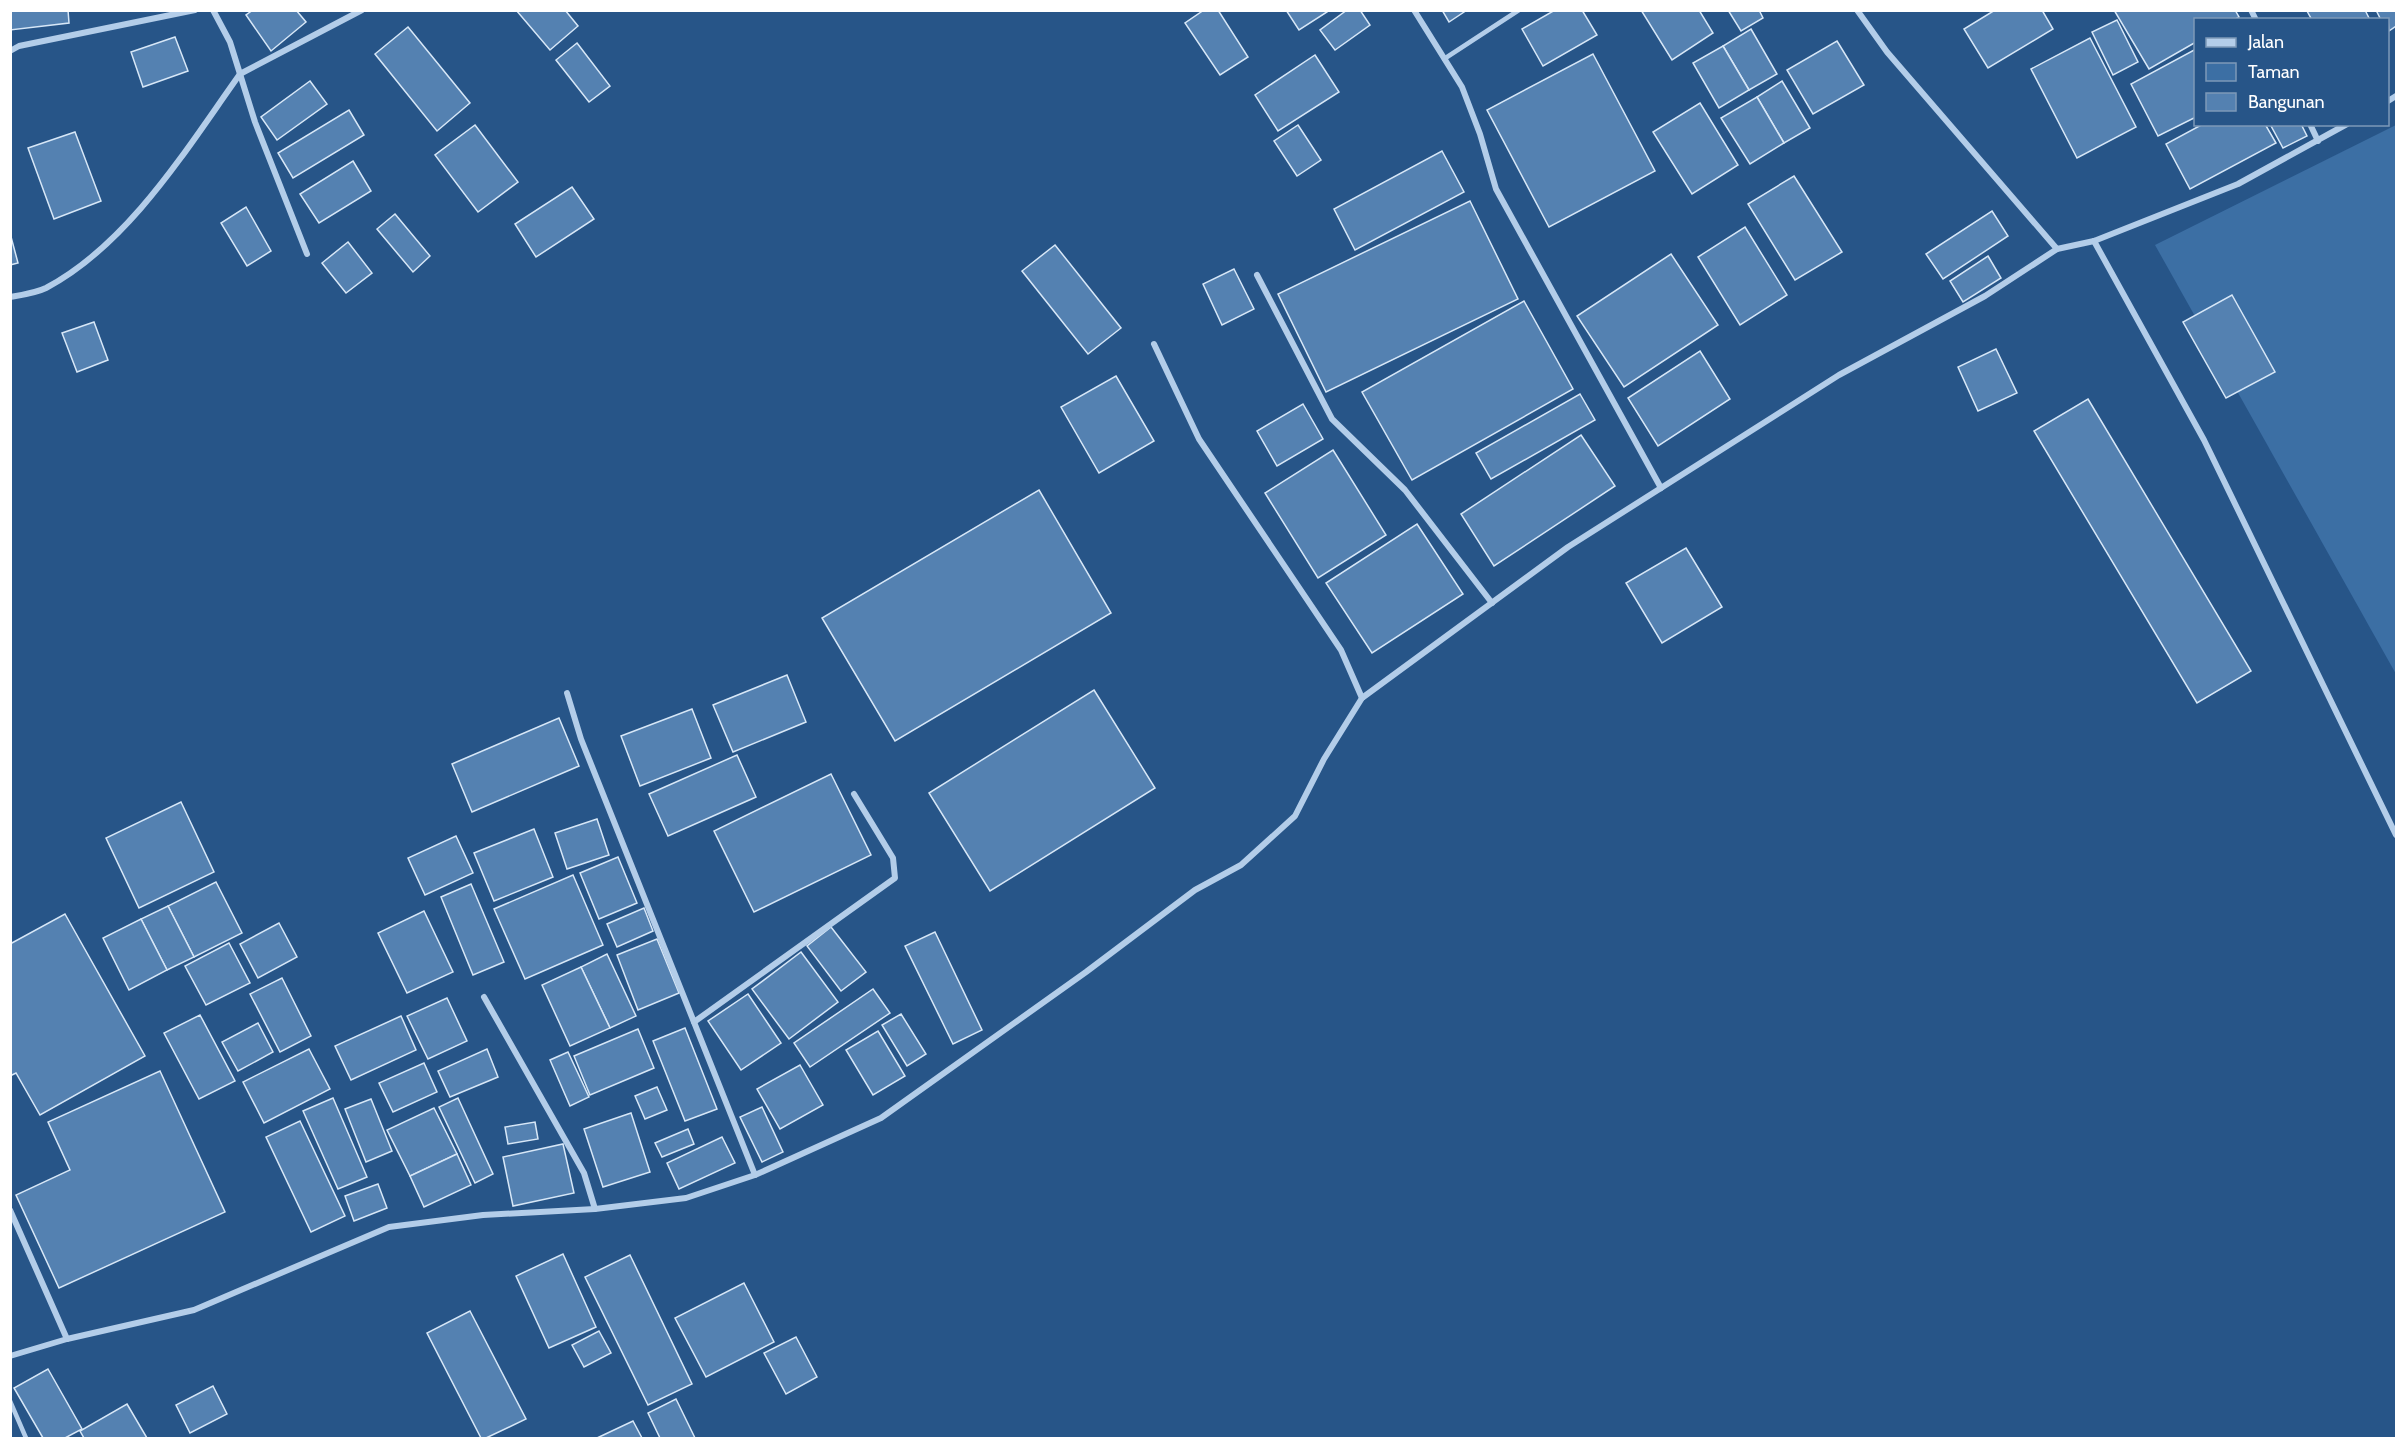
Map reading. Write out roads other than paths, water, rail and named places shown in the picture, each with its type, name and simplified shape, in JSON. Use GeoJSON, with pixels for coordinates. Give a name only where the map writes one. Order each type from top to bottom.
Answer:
{"type":"FeatureCollection","features":[{"type":"Feature","properties":{"kind":"street"},"geometry":{"type":"LineString","coordinates":[[10,51],[19,46],[195,10]]}},
{"type":"Feature","properties":{"kind":"street"},"geometry":{"type":"LineString","coordinates":[[213,10],[230,42],[255,122],[307,254]]}},
{"type":"Feature","properties":{"kind":"street"},"geometry":{"type":"LineString","coordinates":[[10,297],[45,289],[86,261],[115,234],[160,185],[240,74],[362,10]]}},
{"type":"Feature","properties":{"kind":"street"},"geometry":{"type":"LineString","coordinates":[[1414,10],[1462,87],[1480,134],[1496,189],[1662,488]]}},
{"type":"Feature","properties":{"kind":"street"},"geometry":{"type":"LineString","coordinates":[[1857,10],[1887,52],[2057,249]]}},
{"type":"Feature","properties":{"kind":"street"},"geometry":{"type":"LineString","coordinates":[[2311,126],[2318,141]]}},
{"type":"Feature","properties":{"kind":"street"},"geometry":{"type":"LineString","coordinates":[[10,1356],[67,1339],[194,1310],[389,1227],[483,1215],[596,1209],[686,1198],[755,1174],[881,1118],[1077,979],[1195,890],[1241,865],[1295,816],[1324,759],[1362,698],[1568,548],[1839,375],[1985,296],[2057,249],[2094,242],[2238,184],[2344,126]]}},
{"type":"Feature","properties":{"kind":"street"},"geometry":{"type":"LineString","coordinates":[[2094,242],[2204,440],[2397,835]]}},
{"type":"Feature","properties":{"kind":"street"},"geometry":{"type":"LineString","coordinates":[[1257,275],[1332,419],[1404,490],[1492,603]]}},
{"type":"Feature","properties":{"kind":"street"},"geometry":{"type":"LineString","coordinates":[[1154,344],[1199,439],[1341,650],[1362,698]]}},
{"type":"Feature","properties":{"kind":"street"},"geometry":{"type":"LineString","coordinates":[[567,693],[581,739],[755,1174]]}},
{"type":"Feature","properties":{"kind":"street"},"geometry":{"type":"LineString","coordinates":[[694,1022],[895,878],[893,858],[854,794]]}},
{"type":"Feature","properties":{"kind":"street"},"geometry":{"type":"LineString","coordinates":[[484,997],[584,1173],[596,1209]]}},
{"type":"Feature","properties":{"kind":"street"},"geometry":{"type":"LineString","coordinates":[[10,1210],[67,1339]]}},
{"type":"Feature","properties":{"kind":"lane"},"geometry":{"type":"LineString","coordinates":[[1444,59],[1519,10]]}},
{"type":"Feature","properties":{"kind":"lane"},"geometry":{"type":"LineString","coordinates":[[10,1401],[26,1438]]}}]}
